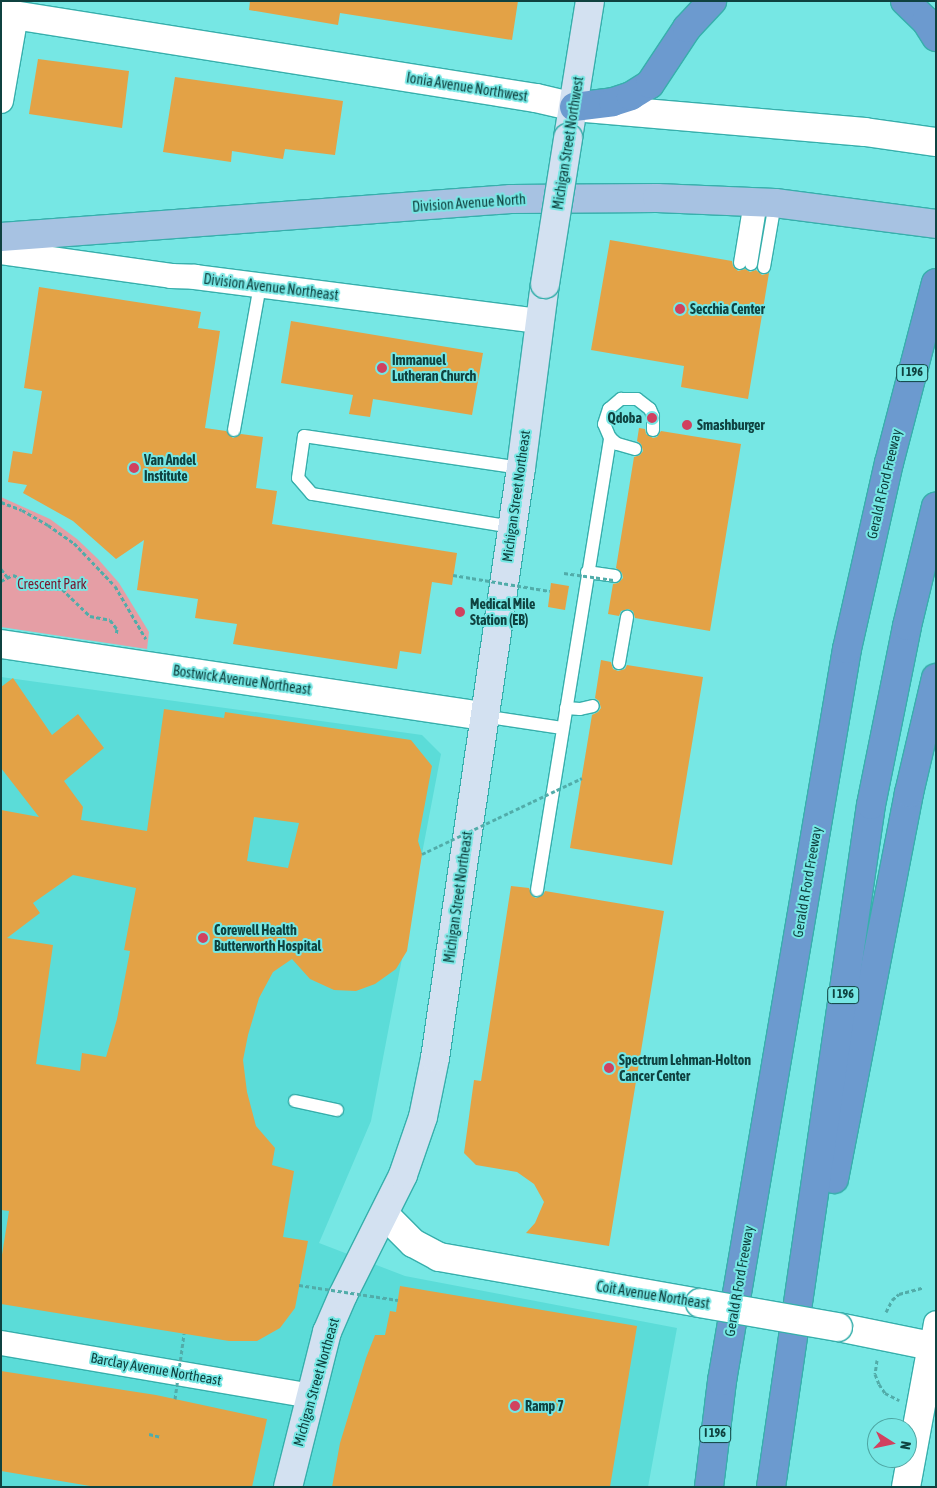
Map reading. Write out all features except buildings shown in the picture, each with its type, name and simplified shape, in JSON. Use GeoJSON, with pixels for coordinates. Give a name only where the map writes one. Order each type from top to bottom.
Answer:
{"type":"FeatureCollection","features":[{"type":"Feature","properties":{"kind":"highway"},"geometry":{"type":"LineString","coordinates":[[574,106],[613,102],[631,96],[650,84],[687,28],[712,1]]}},
{"type":"Feature","properties":{"kind":"highway"},"geometry":{"type":"LineString","coordinates":[[905,1],[926,21],[936,37]]}},
{"type":"Feature","properties":{"kind":"highway","name":"Gerald R Ford Freeway"},"geometry":{"type":"LineString","coordinates":[[709,1487],[722,1381],[847,649],[889,463],[936,283]]}},
{"type":"Feature","properties":{"kind":"highway","name":"I 196"},"geometry":{"type":"LineString","coordinates":[[773,1487],[871,805],[907,626],[936,506]]}},
{"type":"Feature","properties":{"kind":"highway"},"geometry":{"type":"LineString","coordinates":[[773,1487],[909,793],[936,678]]}},
{"type":"Feature","properties":{"kind":"highway"},"geometry":{"type":"LineString","coordinates":[[702,1487],[722,1381]]}},
{"type":"Feature","properties":{"kind":"main road","name":"Michigan Street Northwest"},"geometry":{"type":"LineString","coordinates":[[545,284],[590,1]]}},
{"type":"Feature","properties":{"kind":"main road","name":"Division Avenue North"},"geometry":{"type":"LineString","coordinates":[[1,236],[511,199],[656,198],[762,202],[936,224]]}},
{"type":"Feature","properties":{"kind":"main road","name":"Michigan Street Northeast"},"geometry":{"type":"LineString","coordinates":[[288,1487],[327,1332],[343,1295],[385,1215],[415,1145],[435,1058],[483,716],[521,468],[545,284]]}},
{"type":"Feature","properties":{"kind":"street","name":"Ionia Avenue Northwest"},"geometry":{"type":"LineString","coordinates":[[8,14],[526,96],[612,112],[693,116],[936,142]]}},
{"type":"Feature","properties":{"kind":"street"},"geometry":{"type":"LineString","coordinates":[[1,101],[8,14]]}},
{"type":"Feature","properties":{"kind":"street","name":"Division Avenue Northeast"},"geometry":{"type":"LineString","coordinates":[[1,252],[171,276],[195,277],[540,321]]}},
{"type":"Feature","properties":{"kind":"street","name":"Bostwick Avenue Northeast"},"geometry":{"type":"LineString","coordinates":[[1,644],[483,716]]}},
{"type":"Feature","properties":{"kind":"street","name":"Coit Avenue Northeast"},"geometry":{"type":"LineString","coordinates":[[385,1215],[413,1243],[439,1257],[838,1327],[934,1339]]}},
{"type":"Feature","properties":{"kind":"street"},"geometry":{"type":"LineString","coordinates":[[906,1487],[934,1339]]}},
{"type":"Feature","properties":{"kind":"street","name":"Barclay Avenue Northeast"},"geometry":{"type":"LineString","coordinates":[[1,1343],[311,1396]]}},
{"type":"Feature","properties":{"kind":"lane"},"geometry":{"type":"LineString","coordinates":[[745,264],[762,202]]}},
{"type":"Feature","properties":{"kind":"lane"},"geometry":{"type":"LineString","coordinates":[[762,202],[764,267]]}},
{"type":"Feature","properties":{"kind":"lane"},"geometry":{"type":"LineString","coordinates":[[234,430],[260,286]]}},
{"type":"Feature","properties":{"kind":"lane"},"geometry":{"type":"LineString","coordinates":[[636,449],[617,444],[610,438],[604,424],[608,409],[621,399],[629,397],[645,403],[653,416],[653,430]]}},
{"type":"Feature","properties":{"kind":"lane"},"geometry":{"type":"LineString","coordinates":[[512,527],[312,494],[298,478],[304,436],[521,468]]}},
{"type":"Feature","properties":{"kind":"lane"},"geometry":{"type":"LineString","coordinates":[[537,890],[610,438]]}},
{"type":"Feature","properties":{"kind":"lane"},"geometry":{"type":"LineString","coordinates":[[587,572],[614,578]]}},
{"type":"Feature","properties":{"kind":"lane"},"geometry":{"type":"LineString","coordinates":[[619,663],[627,617]]}},
{"type":"Feature","properties":{"kind":"lane"},"geometry":{"type":"LineString","coordinates":[[566,708],[580,709],[593,706]]}},
{"type":"Feature","properties":{"kind":"lane"},"geometry":{"type":"LineString","coordinates":[[483,716],[562,728]]}},
{"type":"Feature","properties":{"kind":"lane"},"geometry":{"type":"LineString","coordinates":[[295,1101],[337,1110]]}},
{"type":"Feature","properties":{"kind":"path"},"geometry":{"type":"LineString","coordinates":[[1,502],[22,510],[48,525],[88,556],[115,586],[146,639]]}},
{"type":"Feature","properties":{"kind":"path"},"geometry":{"type":"LineString","coordinates":[[1,569],[8,578]]}},
{"type":"Feature","properties":{"kind":"path"},"geometry":{"type":"LineString","coordinates":[[564,573],[614,578]]}},
{"type":"Feature","properties":{"kind":"path"},"geometry":{"type":"LineString","coordinates":[[1,581],[13,575],[28,581],[36,588],[62,589],[90,616],[110,620],[117,629],[116,634]]}},
{"type":"Feature","properties":{"kind":"path"},"geometry":{"type":"LineString","coordinates":[[453,575],[550,590]]}},
{"type":"Feature","properties":{"kind":"path"},"geometry":{"type":"LineString","coordinates":[[422,854],[582,778]]}},
{"type":"Feature","properties":{"kind":"path"},"geometry":{"type":"LineString","coordinates":[[299,1285],[398,1300]]}},
{"type":"Feature","properties":{"kind":"path"},"geometry":{"type":"LineString","coordinates":[[885,1315],[892,1300],[899,1294],[922,1288]]}},
{"type":"Feature","properties":{"kind":"path"},"geometry":{"type":"LineString","coordinates":[[174,1399],[184,1334]]}},
{"type":"Feature","properties":{"kind":"path"},"geometry":{"type":"LineString","coordinates":[[877,1360],[875,1374],[885,1393],[893,1399],[906,1402]]}},
{"type":"Feature","properties":{"kind":"path"},"geometry":{"type":"LineString","coordinates":[[149,1434],[161,1436]]}},
{"type":"Feature","properties":{"kind":"shaded area","name":"Corewell Health Butterworth Hospital"},"geometry":{"type":"Polygon","coordinates":[[[1,677],[422,735],[441,754],[371,1121],[319,1243],[405,1276],[677,1328],[648,1487],[1,1487],[1,677]]]}},
{"type":"Feature","properties":{"kind":"green space","name":"Crescent Park"},"geometry":{"type":"Polygon","coordinates":[[[1,497],[50,519],[77,539],[98,559],[119,583],[149,632],[147,649],[1,627],[1,497]]]}},
{"type":"Feature","properties":{"kind":"place","name":"Secchia Center"},"geometry":{"type":"Point","coordinates":[680,309]}},
{"type":"Feature","properties":{"kind":"place","name":"Immanuel Lutheran Church"},"geometry":{"type":"Point","coordinates":[382,368]}},
{"type":"Feature","properties":{"kind":"place","name":"Qdoba"},"geometry":{"type":"Point","coordinates":[652,418]}},
{"type":"Feature","properties":{"kind":"place","name":"Smashburger"},"geometry":{"type":"Point","coordinates":[687,425]}},
{"type":"Feature","properties":{"kind":"place","name":"Van Andel Institute"},"geometry":{"type":"Point","coordinates":[134,468]}},
{"type":"Feature","properties":{"kind":"place","name":"Medical Mile Station (EB)"},"geometry":{"type":"Point","coordinates":[460,612]}},
{"type":"Feature","properties":{"kind":"place","name":"Corewell Health Butterworth Hospital"},"geometry":{"type":"Point","coordinates":[203,938]}},
{"type":"Feature","properties":{"kind":"place","name":"Spectrum Lehman-Holton Cancer Center"},"geometry":{"type":"Point","coordinates":[609,1068]}},
{"type":"Feature","properties":{"kind":"place","name":"Ramp 7"},"geometry":{"type":"Point","coordinates":[515,1406]}}]}
